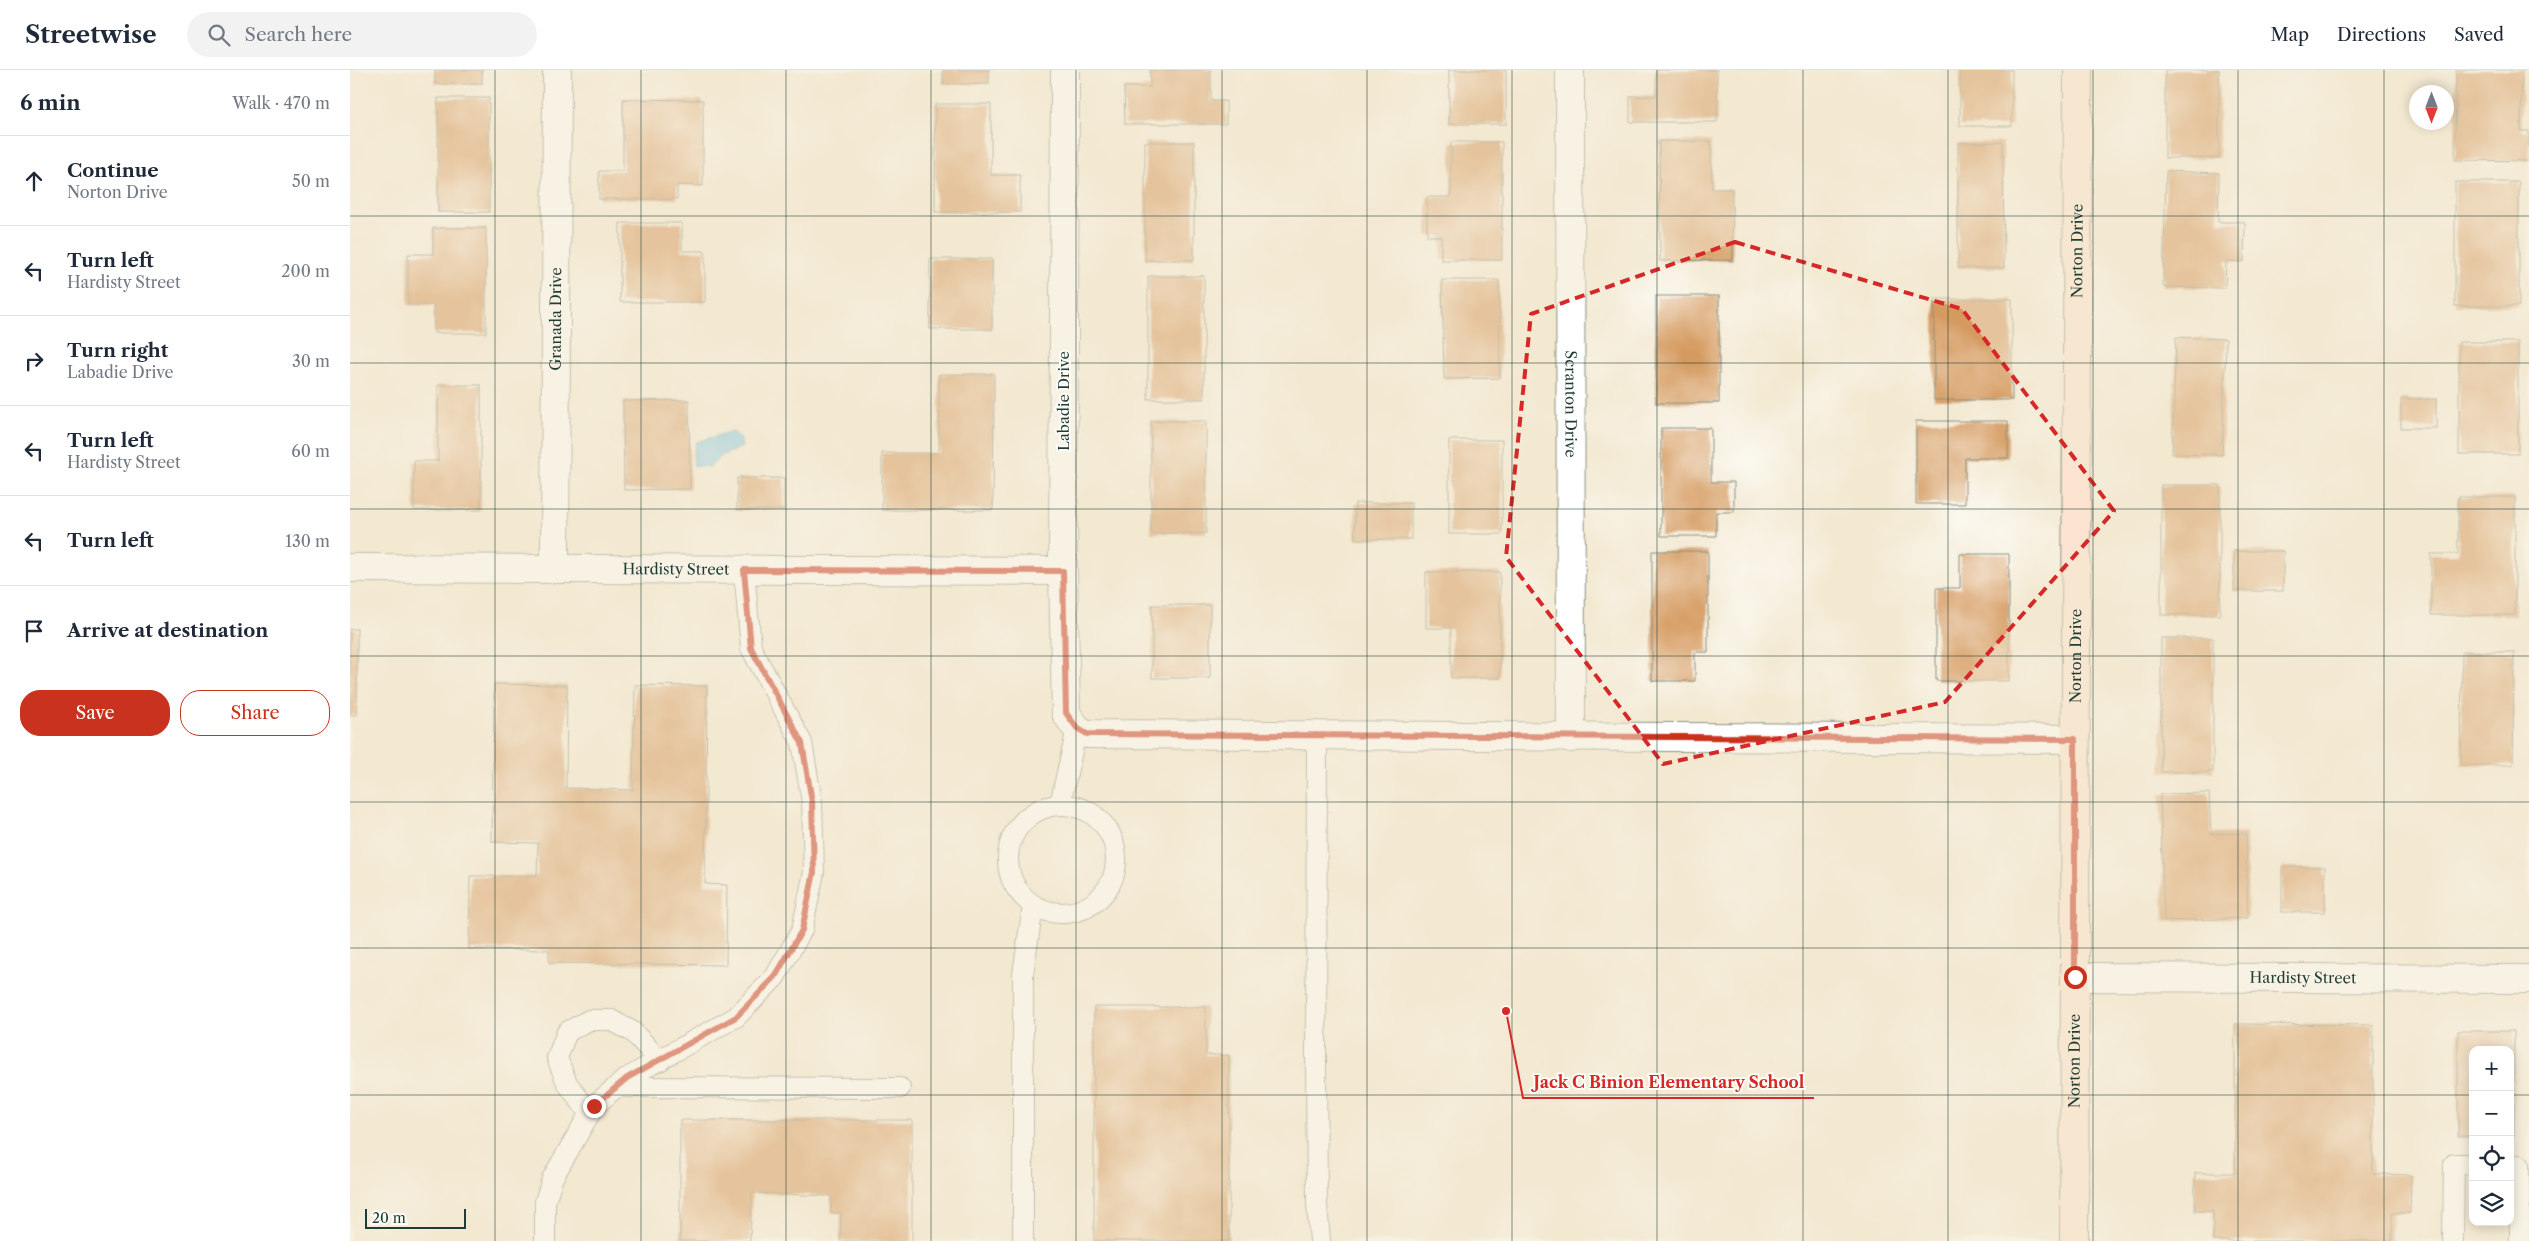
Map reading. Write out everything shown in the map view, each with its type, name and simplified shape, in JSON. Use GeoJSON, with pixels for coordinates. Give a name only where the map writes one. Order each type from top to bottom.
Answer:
{"type":"FeatureCollection","features":[{"type":"Feature","properties":{"kind":"street","name":"Granada Drive"},"geometry":{"type":"LineString","coordinates":[[556,569],[557,70]]}},
{"type":"Feature","properties":{"kind":"street","name":"Labadie Drive"},"geometry":{"type":"LineString","coordinates":[[1065,70],[1063,571],[1066,713],[1077,728]]}},
{"type":"Feature","properties":{"kind":"street","name":"Scranton Drive"},"geometry":{"type":"LineString","coordinates":[[1570,70],[1571,738]]}},
{"type":"Feature","properties":{"kind":"street","name":"Norton Drive"},"geometry":{"type":"LineString","coordinates":[[2074,1241],[2078,70]]}},
{"type":"Feature","properties":{"kind":"street","name":"Hardisty Street"},"geometry":{"type":"LineString","coordinates":[[350,568],[1063,571]]}},
{"type":"Feature","properties":{"kind":"street"},"geometry":{"type":"LineString","coordinates":[[1077,728],[1087,734],[1571,738],[2075,739]]}},
{"type":"Feature","properties":{"kind":"street","name":"Hardisty Street"},"geometry":{"type":"LineString","coordinates":[[2075,977],[2529,979]]}},
{"type":"Feature","properties":{"kind":"lane"},"geometry":{"type":"LineString","coordinates":[[545,1241],[545,1202],[552,1179],[594,1106],[627,1078],[736,1017],[775,977],[802,930],[814,872],[812,802],[802,743],[751,648],[744,570]]}},
{"type":"Feature","properties":{"kind":"lane"},"geometry":{"type":"LineString","coordinates":[[1060,804],[1077,728]]}},
{"type":"Feature","properties":{"kind":"lane"},"geometry":{"type":"LineString","coordinates":[[1317,736],[1316,1073],[1317,1204],[1320,1241]]}},
{"type":"Feature","properties":{"kind":"lane"},"geometry":{"type":"LineString","coordinates":[[1060,804],[1077,806],[1093,814],[1107,826],[1115,843],[1117,862],[1113,880],[1103,896],[1088,908],[1070,913],[1051,913],[1033,906],[1020,895],[1011,880],[1007,863],[1009,846],[1016,829],[1028,816],[1043,808],[1060,804]]}},
{"type":"Feature","properties":{"kind":"lane"},"geometry":{"type":"LineString","coordinates":[[1023,1241],[1023,974],[1033,906]]}},
{"type":"Feature","properties":{"kind":"lane"},"geometry":{"type":"LineString","coordinates":[[590,1114],[567,1083],[557,1058],[567,1032],[589,1020],[611,1020],[634,1032],[660,1060]]}},
{"type":"Feature","properties":{"kind":"lane"},"geometry":{"type":"LineString","coordinates":[[616,1087],[900,1088]]}},
{"type":"Feature","properties":{"kind":"lane"},"geometry":{"type":"LineString","coordinates":[[2453,1241],[2454,1164],[2469,1164]]}},
{"type":"Feature","properties":{"kind":"lane"},"geometry":{"type":"LineString","coordinates":[[2520,1165],[2520,1241]]}},
{"type":"Feature","properties":{"kind":"highlighted area"},"geometry":{"type":"Polygon","coordinates":[[[1735,242],[1962,309],[2114,511],[1945,702],[1663,764],[1506,557],[1531,314],[1735,242]]]}},
{"type":"Feature","properties":{"kind":"water"},"geometry":{"type":"Polygon","coordinates":[[[732,431],[740,438],[742,447],[721,456],[710,467],[694,466],[693,453],[696,442],[732,431]]]}},
{"type":"Feature","properties":{"kind":"building"},"geometry":{"type":"Polygon","coordinates":[[[435,70],[482,70],[482,84],[435,84],[435,70]]]}},
{"type":"Feature","properties":{"kind":"building"},"geometry":{"type":"Polygon","coordinates":[[[943,70],[989,70],[989,84],[943,84],[943,70]]]}},
{"type":"Feature","properties":{"kind":"building"},"geometry":{"type":"Polygon","coordinates":[[[1150,70],[1211,70],[1211,101],[1226,101],[1226,124],[1125,124],[1124,87],[1150,87],[1150,70]]]}},
{"type":"Feature","properties":{"kind":"building"},"geometry":{"type":"Polygon","coordinates":[[[1449,70],[1506,70],[1506,124],[1449,124],[1449,70]]]}},
{"type":"Feature","properties":{"kind":"building"},"geometry":{"type":"Polygon","coordinates":[[[1656,70],[1717,70],[1717,122],[1630,122],[1630,96],[1656,96],[1656,70]]]}},
{"type":"Feature","properties":{"kind":"building"},"geometry":{"type":"Polygon","coordinates":[[[1960,70],[2012,70],[2012,126],[1960,126],[1960,70]]]}},
{"type":"Feature","properties":{"kind":"building"},"geometry":{"type":"Polygon","coordinates":[[[2165,70],[2219,70],[2219,158],[2165,158],[2165,70]]]}},
{"type":"Feature","properties":{"kind":"building"},"geometry":{"type":"Polygon","coordinates":[[[2456,70],[2522,70],[2521,131],[2529,131],[2529,161],[2455,160],[2456,70]]]}},
{"type":"Feature","properties":{"kind":"building"},"geometry":{"type":"Polygon","coordinates":[[[438,98],[489,98],[489,212],[438,212],[438,98]]]}},
{"type":"Feature","properties":{"kind":"building"},"geometry":{"type":"Polygon","coordinates":[[[623,99],[703,100],[703,186],[677,185],[677,199],[599,199],[599,171],[623,171],[623,99]]]}},
{"type":"Feature","properties":{"kind":"building"},"geometry":{"type":"Polygon","coordinates":[[[935,104],[991,104],[991,175],[1020,175],[1020,212],[935,212],[935,104]]]}},
{"type":"Feature","properties":{"kind":"building"},"geometry":{"type":"Polygon","coordinates":[[[1659,141],[1711,141],[1712,189],[1732,189],[1733,260],[1660,261],[1659,141]]]}},
{"type":"Feature","properties":{"kind":"building"},"geometry":{"type":"Polygon","coordinates":[[[1145,142],[1194,142],[1194,260],[1145,260],[1145,142]]]}},
{"type":"Feature","properties":{"kind":"building"},"geometry":{"type":"Polygon","coordinates":[[[1451,142],[1502,142],[1502,260],[1441,260],[1441,236],[1427,236],[1427,197],[1451,197],[1451,142]]]}},
{"type":"Feature","properties":{"kind":"building"},"geometry":{"type":"Polygon","coordinates":[[[2003,142],[2004,268],[1958,268],[1958,143],[2003,142]]]}},
{"type":"Feature","properties":{"kind":"building"},"geometry":{"type":"Polygon","coordinates":[[[2166,171],[2219,173],[2218,222],[2245,222],[2244,262],[2226,261],[2225,288],[2163,287],[2166,171]]]}},
{"type":"Feature","properties":{"kind":"building"},"geometry":{"type":"Polygon","coordinates":[[[2455,182],[2519,182],[2519,306],[2455,306],[2455,182]]]}},
{"type":"Feature","properties":{"kind":"building"},"geometry":{"type":"Polygon","coordinates":[[[620,223],[682,223],[682,251],[705,251],[705,302],[620,302],[620,223]]]}},
{"type":"Feature","properties":{"kind":"building"},"geometry":{"type":"Polygon","coordinates":[[[433,228],[486,228],[486,333],[434,333],[434,305],[408,305],[408,254],[433,254],[433,228]]]}},
{"type":"Feature","properties":{"kind":"building"},"geometry":{"type":"Polygon","coordinates":[[[930,259],[992,259],[992,329],[930,329],[930,259]]]}},
{"type":"Feature","properties":{"kind":"building"},"geometry":{"type":"Polygon","coordinates":[[[1148,276],[1204,276],[1204,399],[1148,399],[1148,276]]]}},
{"type":"Feature","properties":{"kind":"building"},"geometry":{"type":"Polygon","coordinates":[[[1442,280],[1499,280],[1500,378],[1444,379],[1442,280]]]}},
{"type":"Feature","properties":{"kind":"building"},"geometry":{"type":"Polygon","coordinates":[[[1656,296],[1719,296],[1719,403],[1656,403],[1656,296]]]}},
{"type":"Feature","properties":{"kind":"building"},"geometry":{"type":"Polygon","coordinates":[[[1934,299],[2012,299],[2012,400],[1934,400],[1934,299]]]}},
{"type":"Feature","properties":{"kind":"building"},"geometry":{"type":"Polygon","coordinates":[[[2176,337],[2226,339],[2222,455],[2172,454],[2176,337]]]}},
{"type":"Feature","properties":{"kind":"building"},"geometry":{"type":"Polygon","coordinates":[[[2459,342],[2518,342],[2518,454],[2459,454],[2459,342]]]}},
{"type":"Feature","properties":{"kind":"building"},"geometry":{"type":"Polygon","coordinates":[[[939,374],[994,374],[993,510],[882,510],[882,453],[939,453],[939,374]]]}},
{"type":"Feature","properties":{"kind":"building"},"geometry":{"type":"Polygon","coordinates":[[[438,385],[481,385],[481,510],[414,510],[414,461],[438,461],[438,385]]]}},
{"type":"Feature","properties":{"kind":"building"},"geometry":{"type":"Polygon","coordinates":[[[2401,399],[2436,399],[2436,428],[2401,428],[2401,399]]]}},
{"type":"Feature","properties":{"kind":"building"},"geometry":{"type":"Polygon","coordinates":[[[689,400],[690,489],[624,490],[623,401],[689,400]]]}},
{"type":"Feature","properties":{"kind":"building"},"geometry":{"type":"Polygon","coordinates":[[[1151,421],[1206,421],[1206,533],[1151,533],[1151,421]]]}},
{"type":"Feature","properties":{"kind":"building"},"geometry":{"type":"Polygon","coordinates":[[[1916,421],[2008,421],[2008,458],[1965,458],[1965,504],[1916,504],[1916,421]]]}},
{"type":"Feature","properties":{"kind":"building"},"geometry":{"type":"Polygon","coordinates":[[[1661,428],[1711,428],[1711,482],[1734,482],[1734,512],[1716,512],[1716,536],[1661,536],[1661,428]]]}},
{"type":"Feature","properties":{"kind":"building"},"geometry":{"type":"Polygon","coordinates":[[[1449,440],[1502,440],[1502,534],[1449,534],[1449,440]]]}},
{"type":"Feature","properties":{"kind":"building"},"geometry":{"type":"Polygon","coordinates":[[[737,478],[784,478],[784,510],[737,510],[737,478]]]}},
{"type":"Feature","properties":{"kind":"building"},"geometry":{"type":"Polygon","coordinates":[[[2161,485],[2220,485],[2220,615],[2161,615],[2161,485]]]}},
{"type":"Feature","properties":{"kind":"building"},"geometry":{"type":"Polygon","coordinates":[[[2458,497],[2515,497],[2515,615],[2431,615],[2431,554],[2458,554],[2458,497]]]}},
{"type":"Feature","properties":{"kind":"building"},"geometry":{"type":"Polygon","coordinates":[[[1355,503],[1411,503],[1411,539],[1355,539],[1355,503]]]}},
{"type":"Feature","properties":{"kind":"building"},"geometry":{"type":"Polygon","coordinates":[[[1652,551],[1708,551],[1708,652],[1695,652],[1695,681],[1652,681],[1652,551]]]}},
{"type":"Feature","properties":{"kind":"building"},"geometry":{"type":"Polygon","coordinates":[[[2234,551],[2283,551],[2283,591],[2234,591],[2234,551]]]}},
{"type":"Feature","properties":{"kind":"building"},"geometry":{"type":"Polygon","coordinates":[[[1960,554],[2009,554],[2009,681],[1936,681],[1936,588],[1960,588],[1960,554]]]}},
{"type":"Feature","properties":{"kind":"building"},"geometry":{"type":"Polygon","coordinates":[[[1426,572],[1500,572],[1500,678],[1451,678],[1451,628],[1426,628],[1426,572]]]}},
{"type":"Feature","properties":{"kind":"building"},"geometry":{"type":"Polygon","coordinates":[[[1152,605],[1210,605],[1210,678],[1152,678],[1152,605]]]}},
{"type":"Feature","properties":{"kind":"building"},"geometry":{"type":"Polygon","coordinates":[[[350,629],[357,629],[357,715],[350,715],[350,629]]]}},
{"type":"Feature","properties":{"kind":"building"},"geometry":{"type":"Polygon","coordinates":[[[2161,638],[2213,638],[2213,772],[2161,772],[2161,638]]]}},
{"type":"Feature","properties":{"kind":"building"},"geometry":{"type":"Polygon","coordinates":[[[2462,652],[2514,652],[2513,765],[2461,765],[2462,652]]]}},
{"type":"Feature","properties":{"kind":"building"},"geometry":{"type":"Polygon","coordinates":[[[494,684],[567,685],[566,788],[633,790],[635,685],[707,686],[705,884],[727,885],[726,965],[549,963],[549,950],[469,949],[470,876],[537,876],[538,843],[492,842],[494,684]]]}},
{"type":"Feature","properties":{"kind":"building"},"geometry":{"type":"Polygon","coordinates":[[[2209,793],[2211,834],[2246,833],[2248,918],[2164,921],[2160,794],[2209,793]]]}},
{"type":"Feature","properties":{"kind":"building"},"geometry":{"type":"Polygon","coordinates":[[[2282,867],[2325,867],[2325,912],[2282,912],[2282,867]]]}},
{"type":"Feature","properties":{"kind":"building"},"geometry":{"type":"Polygon","coordinates":[[[1094,1007],[1206,1007],[1206,1055],[1229,1055],[1229,1241],[1094,1241],[1094,1007]]]}},
{"type":"Feature","properties":{"kind":"building"},"geometry":{"type":"Polygon","coordinates":[[[2235,1024],[2373,1025],[2373,1174],[2411,1175],[2410,1213],[2392,1213],[2392,1241],[2213,1241],[2213,1211],[2195,1211],[2195,1173],[2235,1173],[2235,1024]]]}},
{"type":"Feature","properties":{"kind":"building"},"geometry":{"type":"Polygon","coordinates":[[[2458,1031],[2514,1031],[2514,1046],[2469,1046],[2469,1136],[2458,1136],[2458,1031]]]}},
{"type":"Feature","properties":{"kind":"building"},"geometry":{"type":"Polygon","coordinates":[[[680,1120],[912,1120],[912,1241],[840,1241],[841,1213],[831,1213],[831,1196],[752,1193],[750,1241],[680,1241],[680,1120]]]}},
{"type":"Feature","properties":{"kind":"place","name":"Jack C Binion Elementary School"},"geometry":{"type":"Point","coordinates":[1506,1011]}},
{"type":"Feature","properties":{"kind":"route"},"geometry":{"type":"LineString","coordinates":[[594,1106],[627,1078],[736,1017],[775,977],[802,930],[814,872],[812,802],[802,743],[751,648],[744,570],[1063,571],[1066,713],[1077,728],[1087,734],[1571,738],[2075,739],[2075,977]]}}]}
